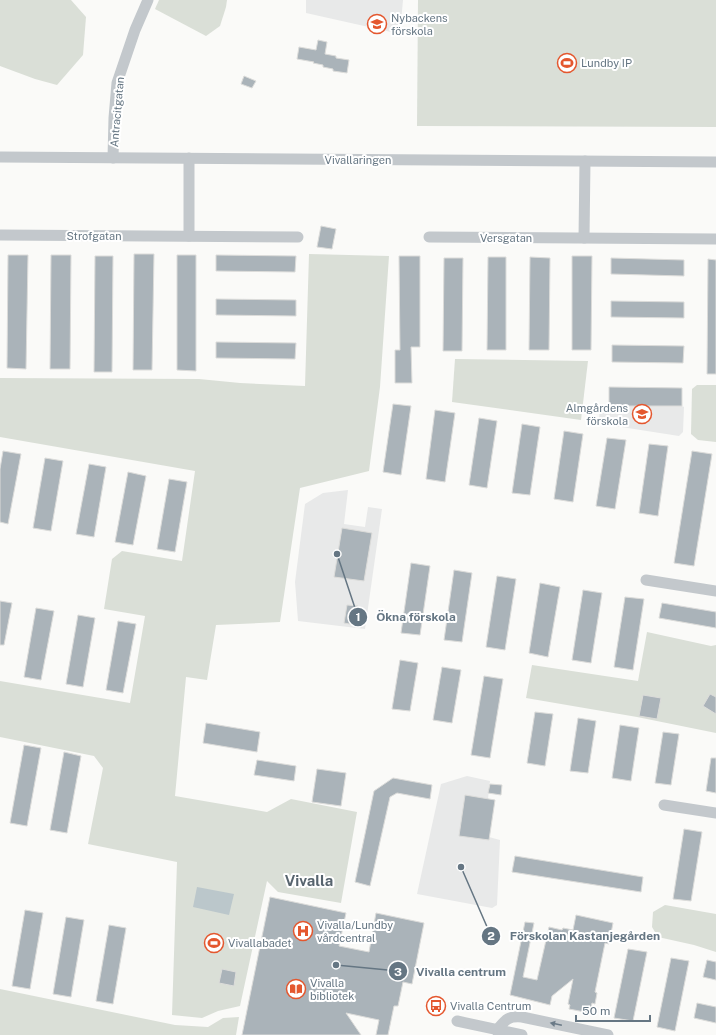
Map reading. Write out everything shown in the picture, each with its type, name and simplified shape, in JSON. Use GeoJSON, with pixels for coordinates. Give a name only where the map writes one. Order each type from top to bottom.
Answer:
{"type":"FeatureCollection","features":[{"type":"Feature","properties":{"kind":"street","name":"Antracitgatan"},"geometry":{"type":"LineString","coordinates":[[113,158],[117,83],[135,30],[148,0]]}},
{"type":"Feature","properties":{"kind":"street","name":"Vivallaringen"},"geometry":{"type":"LineString","coordinates":[[0,157],[716,162]]}},
{"type":"Feature","properties":{"kind":"street"},"geometry":{"type":"LineString","coordinates":[[189,158],[189,236]]}},
{"type":"Feature","properties":{"kind":"street"},"geometry":{"type":"LineString","coordinates":[[584,238],[585,161]]}},
{"type":"Feature","properties":{"kind":"street","name":"Strofgatan"},"geometry":{"type":"LineString","coordinates":[[0,235],[298,237]]}},
{"type":"Feature","properties":{"kind":"street","name":"Versgatan"},"geometry":{"type":"LineString","coordinates":[[428,237],[716,239]]}},
{"type":"Feature","properties":{"kind":"street"},"geometry":{"type":"LineString","coordinates":[[646,580],[716,591]]}},
{"type":"Feature","properties":{"kind":"street"},"geometry":{"type":"LineString","coordinates":[[664,805],[716,813]]}},
{"type":"Feature","properties":{"kind":"street"},"geometry":{"type":"LineString","coordinates":[[498,1032],[506,1019],[522,1017],[608,1035]]}},
{"type":"Feature","properties":{"kind":"street"},"geometry":{"type":"LineString","coordinates":[[456,1021],[498,1032],[522,1035]]}},
{"type":"Feature","properties":{"kind":"shaded area"},"geometry":{"type":"Polygon","coordinates":[[[0,0],[71,0],[86,17],[83,55],[57,85],[35,79],[0,66],[0,0]]]}},
{"type":"Feature","properties":{"kind":"shaded area"},"geometry":{"type":"Polygon","coordinates":[[[159,0],[227,0],[220,26],[206,36],[155,9],[159,0]]]}},
{"type":"Feature","properties":{"kind":"shaded area","name":"Nybackens förskola"},"geometry":{"type":"Polygon","coordinates":[[[306,0],[403,0],[400,34],[306,13],[306,0]]]}},
{"type":"Feature","properties":{"kind":"shaded area","name":"Lundby IP"},"geometry":{"type":"Polygon","coordinates":[[[418,0],[716,0],[716,127],[417,126],[418,0]]]}},
{"type":"Feature","properties":{"kind":"shaded area"},"geometry":{"type":"Polygon","coordinates":[[[309,254],[389,256],[380,387],[369,471],[300,488],[280,622],[216,625],[207,680],[186,677],[175,796],[267,812],[291,799],[357,812],[341,903],[278,892],[267,881],[240,1006],[218,1011],[202,1018],[172,1015],[177,862],[88,844],[103,768],[94,756],[0,737],[0,681],[130,703],[145,616],[104,609],[112,559],[122,551],[182,561],[195,471],[0,437],[0,378],[199,379],[240,383],[305,386],[309,254]]]}},
{"type":"Feature","properties":{"kind":"shaded area"},"geometry":{"type":"Polygon","coordinates":[[[455,359],[588,361],[581,420],[452,402],[455,359]]]}},
{"type":"Feature","properties":{"kind":"shaded area"},"geometry":{"type":"Polygon","coordinates":[[[697,385],[716,385],[716,442],[698,440],[691,434],[692,389],[697,385]]]}},
{"type":"Feature","properties":{"kind":"shaded area","name":"Almgårdens förskola"},"geometry":{"type":"Polygon","coordinates":[[[609,387],[682,388],[682,406],[684,407],[683,432],[679,436],[602,424],[599,421],[600,405],[609,405],[609,387]]]}},
{"type":"Feature","properties":{"kind":"shaded area"},"geometry":{"type":"Polygon","coordinates":[[[348,490],[344,524],[365,527],[368,507],[382,509],[365,629],[298,621],[295,582],[305,504],[323,493],[348,490]]]}},
{"type":"Feature","properties":{"kind":"shaded area"},"geometry":{"type":"Polygon","coordinates":[[[647,632],[711,646],[716,645],[716,733],[637,717],[526,698],[532,665],[638,681],[647,632]]]}},
{"type":"Feature","properties":{"kind":"shaded area"},"geometry":{"type":"Polygon","coordinates":[[[467,776],[490,781],[488,799],[495,800],[489,837],[500,840],[497,905],[492,908],[417,894],[441,784],[467,776]]]}},
{"type":"Feature","properties":{"kind":"shaded area"},"geometry":{"type":"Polygon","coordinates":[[[197,887],[234,894],[229,915],[193,907],[197,887]]]}},
{"type":"Feature","properties":{"kind":"shaded area"},"geometry":{"type":"Polygon","coordinates":[[[665,905],[716,914],[716,952],[694,945],[658,937],[652,927],[653,912],[665,905]]]}},
{"type":"Feature","properties":{"kind":"shaded area"},"geometry":{"type":"Polygon","coordinates":[[[0,989],[175,1025],[208,1027],[223,1018],[239,1017],[236,1035],[0,1035],[0,989]]]}},
{"type":"Feature","properties":{"kind":"building"},"geometry":{"type":"Polygon","coordinates":[[[318,40],[327,42],[325,54],[336,56],[336,58],[349,60],[347,73],[333,71],[333,69],[323,67],[323,65],[313,63],[314,62],[297,59],[299,47],[316,50],[318,40]]]}},
{"type":"Feature","properties":{"kind":"building"},"geometry":{"type":"Polygon","coordinates":[[[244,76],[256,81],[252,88],[241,84],[244,76]]]}},
{"type":"Feature","properties":{"kind":"building"},"geometry":{"type":"Polygon","coordinates":[[[321,226],[336,229],[332,249],[317,247],[321,226]]]}},
{"type":"Feature","properties":{"kind":"building"},"geometry":{"type":"Polygon","coordinates":[[[134,254],[154,254],[152,370],[133,370],[134,254]]]}},
{"type":"Feature","properties":{"kind":"building"},"geometry":{"type":"Polygon","coordinates":[[[8,255],[28,255],[26,369],[7,368],[8,255]]]}},
{"type":"Feature","properties":{"kind":"building"},"geometry":{"type":"Polygon","coordinates":[[[51,255],[71,255],[70,369],[50,369],[51,255]]]}},
{"type":"Feature","properties":{"kind":"building"},"geometry":{"type":"Polygon","coordinates":[[[177,255],[196,255],[196,371],[177,370],[177,255]]]}},
{"type":"Feature","properties":{"kind":"building"},"geometry":{"type":"Polygon","coordinates":[[[216,255],[296,256],[295,272],[216,271],[216,255]]]}},
{"type":"Feature","properties":{"kind":"building"},"geometry":{"type":"Polygon","coordinates":[[[95,256],[113,256],[112,372],[94,372],[95,256]]]}},
{"type":"Feature","properties":{"kind":"building"},"geometry":{"type":"Polygon","coordinates":[[[399,256],[420,256],[420,347],[411,347],[412,383],[395,383],[395,350],[400,350],[399,256]]]}},
{"type":"Feature","properties":{"kind":"building"},"geometry":{"type":"Polygon","coordinates":[[[572,256],[592,256],[591,350],[572,350],[572,256]]]}},
{"type":"Feature","properties":{"kind":"building"},"geometry":{"type":"Polygon","coordinates":[[[488,257],[506,257],[506,350],[487,350],[488,257]]]}},
{"type":"Feature","properties":{"kind":"building"},"geometry":{"type":"Polygon","coordinates":[[[530,257],[550,258],[549,350],[529,350],[530,257]]]}},
{"type":"Feature","properties":{"kind":"building"},"geometry":{"type":"Polygon","coordinates":[[[444,258],[463,258],[462,351],[443,351],[444,258]]]}},
{"type":"Feature","properties":{"kind":"building"},"geometry":{"type":"Polygon","coordinates":[[[611,258],[684,260],[684,276],[611,274],[611,258]]]}},
{"type":"Feature","properties":{"kind":"building"},"geometry":{"type":"Polygon","coordinates":[[[708,259],[716,260],[716,374],[707,374],[708,259]]]}},
{"type":"Feature","properties":{"kind":"building"},"geometry":{"type":"Polygon","coordinates":[[[216,299],[296,300],[296,316],[216,315],[216,299]]]}},
{"type":"Feature","properties":{"kind":"building"},"geometry":{"type":"Polygon","coordinates":[[[611,301],[684,302],[684,318],[611,317],[611,301]]]}},
{"type":"Feature","properties":{"kind":"building"},"geometry":{"type":"Polygon","coordinates":[[[216,342],[296,343],[295,359],[216,358],[216,342]]]}},
{"type":"Feature","properties":{"kind":"building"},"geometry":{"type":"Polygon","coordinates":[[[612,345],[684,346],[683,363],[612,362],[612,345]]]}},
{"type":"Feature","properties":{"kind":"building"},"geometry":{"type":"Polygon","coordinates":[[[609,387],[682,388],[682,406],[609,406],[609,387]]]}},
{"type":"Feature","properties":{"kind":"building"},"geometry":{"type":"Polygon","coordinates":[[[393,404],[411,406],[401,475],[383,472],[393,404]]]}},
{"type":"Feature","properties":{"kind":"building"},"geometry":{"type":"Polygon","coordinates":[[[435,410],[455,413],[445,482],[426,479],[435,410]]]}},
{"type":"Feature","properties":{"kind":"building"},"geometry":{"type":"Polygon","coordinates":[[[479,418],[497,421],[487,488],[469,485],[479,418]]]}},
{"type":"Feature","properties":{"kind":"building"},"geometry":{"type":"Polygon","coordinates":[[[522,424],[540,427],[530,495],[512,493],[522,424]]]}},
{"type":"Feature","properties":{"kind":"building"},"geometry":{"type":"Polygon","coordinates":[[[564,431],[583,434],[573,502],[554,499],[564,431]]]}},
{"type":"Feature","properties":{"kind":"building"},"geometry":{"type":"Polygon","coordinates":[[[607,438],[626,440],[615,509],[596,506],[607,438]]]}},
{"type":"Feature","properties":{"kind":"building"},"geometry":{"type":"Polygon","coordinates":[[[649,444],[668,446],[658,516],[639,513],[649,444]]]}},
{"type":"Feature","properties":{"kind":"building"},"geometry":{"type":"Polygon","coordinates":[[[3,451],[21,454],[8,524],[0,522],[0,469],[3,451]]]}},
{"type":"Feature","properties":{"kind":"building"},"geometry":{"type":"Polygon","coordinates":[[[692,451],[712,454],[694,566],[674,563],[692,451]]]}},
{"type":"Feature","properties":{"kind":"building"},"geometry":{"type":"Polygon","coordinates":[[[45,458],[63,461],[51,531],[33,528],[45,458]]]}},
{"type":"Feature","properties":{"kind":"building"},"geometry":{"type":"Polygon","coordinates":[[[89,464],[106,467],[94,537],[76,534],[89,464]]]}},
{"type":"Feature","properties":{"kind":"building"},"geometry":{"type":"Polygon","coordinates":[[[128,472],[146,476],[133,545],[115,542],[128,472]]]}},
{"type":"Feature","properties":{"kind":"building"},"geometry":{"type":"Polygon","coordinates":[[[169,479],[187,482],[175,552],[157,549],[169,479]]]}},
{"type":"Feature","properties":{"kind":"building"},"geometry":{"type":"Polygon","coordinates":[[[342,528],[372,533],[364,581],[334,577],[342,528]]]}},
{"type":"Feature","properties":{"kind":"building"},"geometry":{"type":"Polygon","coordinates":[[[411,563],[430,566],[420,635],[401,633],[411,563]]]}},
{"type":"Feature","properties":{"kind":"building"},"geometry":{"type":"Polygon","coordinates":[[[454,570],[472,573],[462,642],[444,640],[454,570]]]}},
{"type":"Feature","properties":{"kind":"building"},"geometry":{"type":"Polygon","coordinates":[[[497,576],[516,579],[505,650],[486,647],[497,576]]]}},
{"type":"Feature","properties":{"kind":"building"},"geometry":{"type":"Polygon","coordinates":[[[540,583],[560,587],[548,657],[529,653],[540,583]]]}},
{"type":"Feature","properties":{"kind":"building"},"geometry":{"type":"Polygon","coordinates":[[[583,590],[602,593],[591,663],[572,660],[583,590]]]}},
{"type":"Feature","properties":{"kind":"building"},"geometry":{"type":"Polygon","coordinates":[[[625,597],[644,599],[633,670],[614,667],[625,597]]]}},
{"type":"Feature","properties":{"kind":"building"},"geometry":{"type":"Polygon","coordinates":[[[0,601],[12,603],[4,645],[0,645],[0,601]]]}},
{"type":"Feature","properties":{"kind":"building"},"geometry":{"type":"Polygon","coordinates":[[[662,603],[716,612],[716,628],[659,618],[662,603]]]}},
{"type":"Feature","properties":{"kind":"building"},"geometry":{"type":"Polygon","coordinates":[[[347,605],[358,606],[355,625],[344,623],[347,605]]]}},
{"type":"Feature","properties":{"kind":"building"},"geometry":{"type":"Polygon","coordinates":[[[36,608],[54,611],[41,680],[24,677],[36,608]]]}},
{"type":"Feature","properties":{"kind":"building"},"geometry":{"type":"Polygon","coordinates":[[[78,615],[95,618],[83,687],[66,684],[78,615]]]}},
{"type":"Feature","properties":{"kind":"building"},"geometry":{"type":"Polygon","coordinates":[[[118,621],[136,624],[123,693],[106,690],[118,621]]]}},
{"type":"Feature","properties":{"kind":"building"},"geometry":{"type":"Polygon","coordinates":[[[400,660],[418,663],[410,711],[392,709],[400,660]]]}},
{"type":"Feature","properties":{"kind":"building"},"geometry":{"type":"Polygon","coordinates":[[[442,667],[461,670],[452,723],[433,720],[442,667]]]}},
{"type":"Feature","properties":{"kind":"building"},"geometry":{"type":"Polygon","coordinates":[[[484,676],[503,679],[490,758],[471,755],[484,676]]]}},
{"type":"Feature","properties":{"kind":"building"},"geometry":{"type":"Polygon","coordinates":[[[710,694],[716,697],[716,714],[703,706],[710,694]]]}},
{"type":"Feature","properties":{"kind":"building"},"geometry":{"type":"Polygon","coordinates":[[[643,695],[661,698],[657,719],[639,716],[643,695]]]}},
{"type":"Feature","properties":{"kind":"building"},"geometry":{"type":"Polygon","coordinates":[[[535,712],[553,714],[545,766],[527,763],[535,712]]]}},
{"type":"Feature","properties":{"kind":"building"},"geometry":{"type":"Polygon","coordinates":[[[578,718],[596,721],[588,773],[570,771],[578,718]]]}},
{"type":"Feature","properties":{"kind":"building"},"geometry":{"type":"Polygon","coordinates":[[[206,723],[260,732],[257,752],[203,743],[206,723]]]}},
{"type":"Feature","properties":{"kind":"building"},"geometry":{"type":"Polygon","coordinates":[[[620,725],[639,728],[631,781],[612,778],[620,725]]]}},
{"type":"Feature","properties":{"kind":"building"},"geometry":{"type":"Polygon","coordinates":[[[663,732],[679,734],[671,785],[655,783],[663,732]]]}},
{"type":"Feature","properties":{"kind":"building"},"geometry":{"type":"Polygon","coordinates":[[[24,745],[41,748],[27,826],[10,823],[24,745]]]}},
{"type":"Feature","properties":{"kind":"building"},"geometry":{"type":"Polygon","coordinates":[[[64,752],[81,756],[67,833],[50,830],[64,752]]]}},
{"type":"Feature","properties":{"kind":"building"},"geometry":{"type":"Polygon","coordinates":[[[711,758],[716,758],[716,793],[706,791],[711,758]]]}},
{"type":"Feature","properties":{"kind":"building"},"geometry":{"type":"Polygon","coordinates":[[[257,760],[296,766],[294,781],[254,775],[257,760]]]}},
{"type":"Feature","properties":{"kind":"building"},"geometry":{"type":"Polygon","coordinates":[[[317,769],[346,773],[341,806],[312,802],[317,769]]]}},
{"type":"Feature","properties":{"kind":"building"},"geometry":{"type":"Polygon","coordinates":[[[393,778],[432,785],[430,799],[397,793],[390,797],[370,886],[355,882],[374,791],[393,778]]]}},
{"type":"Feature","properties":{"kind":"building"},"geometry":{"type":"Polygon","coordinates":[[[490,784],[502,785],[501,795],[488,793],[490,784]]]}},
{"type":"Feature","properties":{"kind":"building"},"geometry":{"type":"Polygon","coordinates":[[[465,795],[495,800],[489,840],[459,836],[465,795]]]}},
{"type":"Feature","properties":{"kind":"building"},"geometry":{"type":"Polygon","coordinates":[[[684,829],[702,832],[691,901],[673,899],[684,829]]]}},
{"type":"Feature","properties":{"kind":"building"},"geometry":{"type":"Polygon","coordinates":[[[515,856],[643,877],[641,892],[512,872],[515,856]]]}},
{"type":"Feature","properties":{"kind":"building"},"geometry":{"type":"Polygon","coordinates":[[[270,897],[346,913],[339,946],[369,952],[376,913],[424,923],[412,984],[403,982],[398,1006],[394,1006],[388,1035],[376,1035],[379,1020],[346,1013],[361,1035],[242,1035],[270,897]]]}},
{"type":"Feature","properties":{"kind":"building"},"geometry":{"type":"Polygon","coordinates":[[[25,910],[43,913],[30,989],[12,986],[25,910]]]}},
{"type":"Feature","properties":{"kind":"building"},"geometry":{"type":"Polygon","coordinates":[[[576,915],[613,923],[609,944],[605,943],[595,992],[597,993],[595,1004],[592,1003],[590,1013],[569,1009],[570,1005],[568,1004],[573,979],[552,996],[550,1005],[510,995],[525,922],[534,923],[523,977],[537,980],[549,927],[562,930],[563,928],[573,930],[576,915]]]}},
{"type":"Feature","properties":{"kind":"building"},"geometry":{"type":"Polygon","coordinates":[[[66,917],[84,920],[71,997],[53,994],[66,917]]]}},
{"type":"Feature","properties":{"kind":"building"},"geometry":{"type":"Polygon","coordinates":[[[109,925],[126,928],[113,1004],[96,1001],[109,925]]]}},
{"type":"Feature","properties":{"kind":"building"},"geometry":{"type":"Polygon","coordinates":[[[628,949],[647,952],[633,1021],[614,1018],[628,949]]]}},
{"type":"Feature","properties":{"kind":"building"},"geometry":{"type":"Polygon","coordinates":[[[671,958],[689,961],[675,1031],[657,1027],[671,958]]]}},
{"type":"Feature","properties":{"kind":"building"},"geometry":{"type":"Polygon","coordinates":[[[707,960],[716,962],[716,980],[703,977],[707,960]]]}},
{"type":"Feature","properties":{"kind":"building"},"geometry":{"type":"Polygon","coordinates":[[[222,969],[236,972],[234,986],[219,983],[222,969]]]}},
{"type":"Feature","properties":{"kind":"building"},"geometry":{"type":"Polygon","coordinates":[[[697,1003],[716,1007],[716,1023],[694,1018],[697,1003]]]}},
{"type":"Feature","properties":{"kind":"place","name":"Nybackens förskola"},"geometry":{"type":"Point","coordinates":[377,24]}},
{"type":"Feature","properties":{"kind":"place","name":"Lundby IP"},"geometry":{"type":"Point","coordinates":[567,63]}},
{"type":"Feature","properties":{"kind":"place","name":"Almgårdens förskola"},"geometry":{"type":"Point","coordinates":[642,414]}},
{"type":"Feature","properties":{"kind":"place","name":"Ökna förskola"},"geometry":{"type":"Point","coordinates":[337,554]}},
{"type":"Feature","properties":{"kind":"place","name":"Förskolan Kastanjegården"},"geometry":{"type":"Point","coordinates":[461,867]}},
{"type":"Feature","properties":{"kind":"place","name":"Vivalla/Lundby vårdcentral"},"geometry":{"type":"Point","coordinates":[303,931]}},
{"type":"Feature","properties":{"kind":"place","name":"Vivallabadet"},"geometry":{"type":"Point","coordinates":[214,943]}},
{"type":"Feature","properties":{"kind":"place","name":"Vivalla centrum"},"geometry":{"type":"Point","coordinates":[336,965]}},
{"type":"Feature","properties":{"kind":"place","name":"Vivalla bibliotek"},"geometry":{"type":"Point","coordinates":[296,989]}},
{"type":"Feature","properties":{"kind":"place","name":"Vivalla Centrum"},"geometry":{"type":"Point","coordinates":[436,1006]}},
{"type":"Feature","properties":{"kind":"district","name":"Vivalla"},"geometry":{"type":"Point","coordinates":[309,880]}}]}
